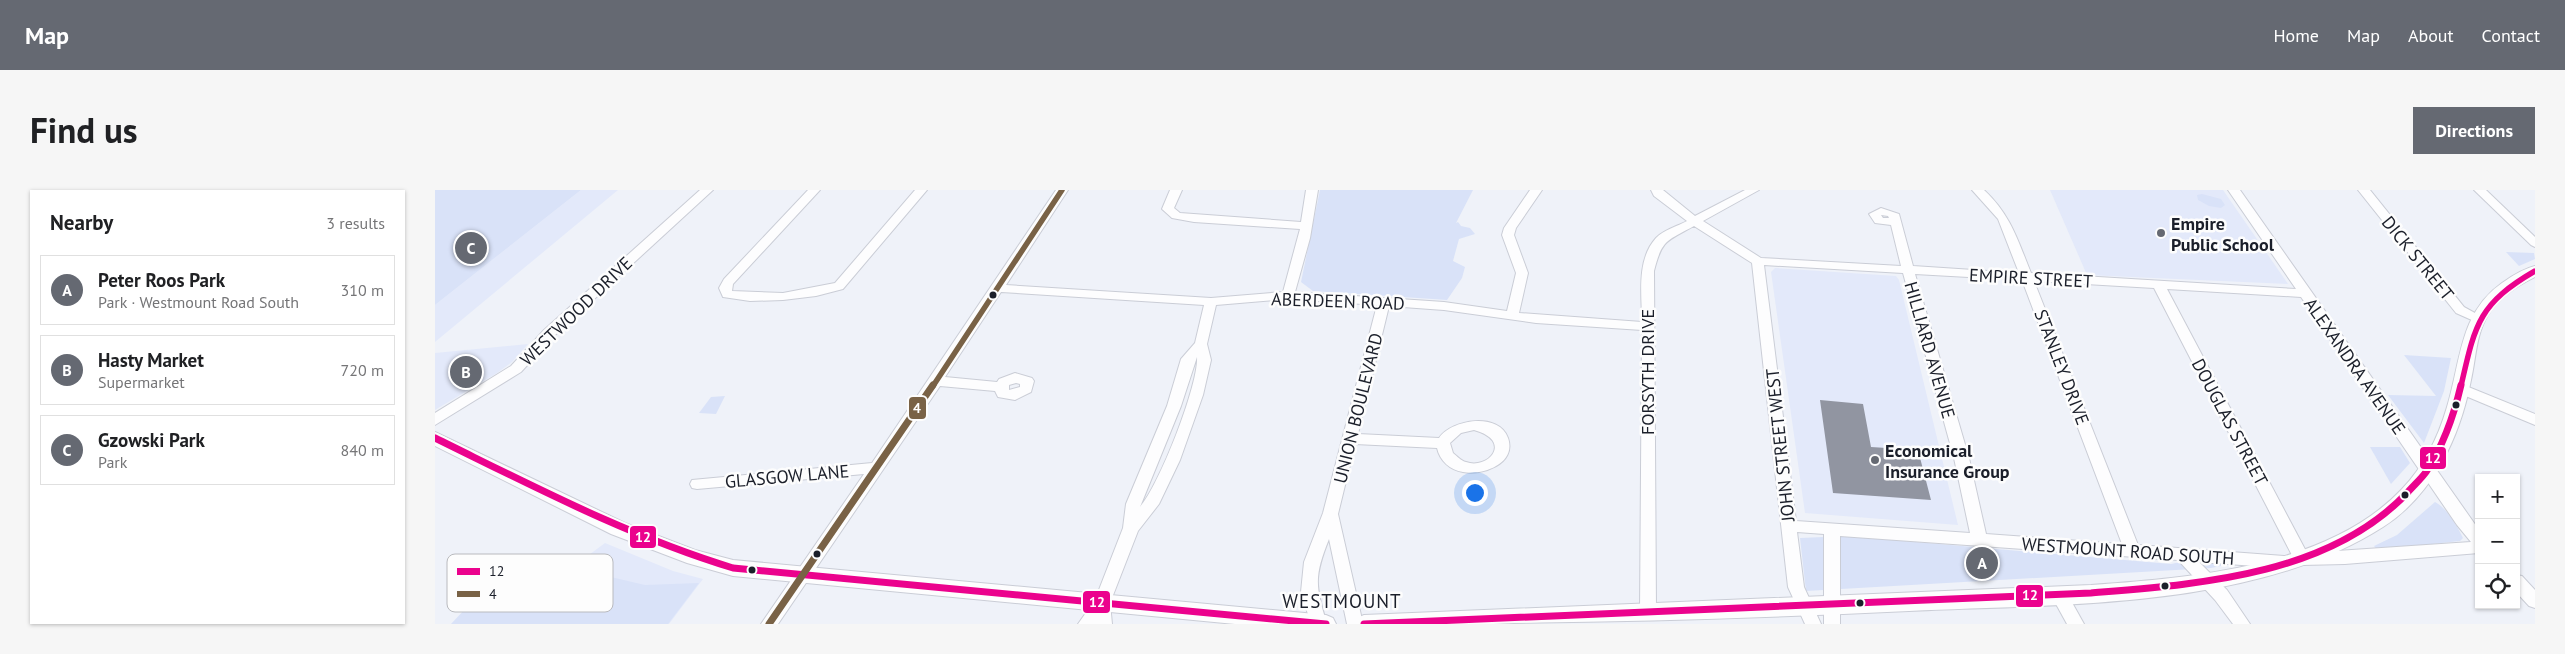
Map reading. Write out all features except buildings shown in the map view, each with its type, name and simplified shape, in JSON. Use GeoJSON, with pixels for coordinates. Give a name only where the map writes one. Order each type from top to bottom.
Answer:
{"type":"FeatureCollection","features":[{"type":"Feature","properties":{"kind":"main road","name":"WESTMOUNT ROAD SOUTH"},"geometry":{"type":"LineString","coordinates":[[1364,624],[1547,620],[1648,612],[1727,609],[1809,616],[1832,615],[2162,588],[2209,581],[2295,561],[2327,550],[2379,520],[2415,489],[2429,471],[2443,447],[2461,389],[2471,337],[2478,318],[2490,301],[2517,280],[2535,271]]}},
{"type":"Feature","properties":{"kind":"main road"},"geometry":{"type":"LineString","coordinates":[[435,438],[515,479],[660,547],[733,568],[801,576],[1326,624]]}},
{"type":"Feature","properties":{"kind":"street","name":"WESTWOOD DRIVE"},"geometry":{"type":"LineString","coordinates":[[435,420],[516,369],[549,333],[707,190]]}},
{"type":"Feature","properties":{"kind":"street"},"geometry":{"type":"LineString","coordinates":[[814,190],[728,282],[725,288],[727,294],[744,298],[821,293],[839,286],[921,190]]}},
{"type":"Feature","properties":{"kind":"street"},"geometry":{"type":"LineString","coordinates":[[769,624],[936,381],[1062,190]]}},
{"type":"Feature","properties":{"kind":"street"},"geometry":{"type":"LineString","coordinates":[[1176,190],[1168,209],[1176,216],[1194,220],[1306,226]]}},
{"type":"Feature","properties":{"kind":"street"},"geometry":{"type":"LineString","coordinates":[[1288,295],[1306,226],[1312,190]]}},
{"type":"Feature","properties":{"kind":"street"},"geometry":{"type":"LineString","coordinates":[[1512,316],[1522,273],[1508,235],[1510,228],[1536,190]]}},
{"type":"Feature","properties":{"kind":"street"},"geometry":{"type":"LineString","coordinates":[[1657,190],[1658,194],[1693,220],[1758,261]]}},
{"type":"Feature","properties":{"kind":"street","name":"FORSYTH DRIVE"},"geometry":{"type":"LineString","coordinates":[[1648,612],[1648,271],[1653,251],[1661,239],[1693,220],[1753,190]]}},
{"type":"Feature","properties":{"kind":"street","name":"STANLEY DRIVE"},"geometry":{"type":"LineString","coordinates":[[1978,190],[1994,205],[2004,220],[2133,552]]}},
{"type":"Feature","properties":{"kind":"street","name":"ALEXANDRA AVENUE"},"geometry":{"type":"LineString","coordinates":[[2234,190],[2304,293],[2475,535]]}},
{"type":"Feature","properties":{"kind":"street","name":"DICK STREET"},"geometry":{"type":"LineString","coordinates":[[2364,190],[2460,310],[2478,318]]}},
{"type":"Feature","properties":{"kind":"street"},"geometry":{"type":"LineString","coordinates":[[2480,190],[2535,243]]}},
{"type":"Feature","properties":{"kind":"street","name":"HILLIARD AVENUE"},"geometry":{"type":"LineString","coordinates":[[1895,218],[1907,271],[1950,415],[1979,540]]}},
{"type":"Feature","properties":{"kind":"street","name":"EMPIRE STREET"},"geometry":{"type":"LineString","coordinates":[[1758,261],[2304,293]]}},
{"type":"Feature","properties":{"kind":"street","name":"JOHN STREET WEST"},"geometry":{"type":"LineString","coordinates":[[1758,261],[1796,587],[1809,616]]}},
{"type":"Feature","properties":{"kind":"street","name":"DOUGLAS STREET"},"geometry":{"type":"LineString","coordinates":[[2159,285],[2295,561]]}},
{"type":"Feature","properties":{"kind":"street","name":"ABERDEEN ROAD"},"geometry":{"type":"LineString","coordinates":[[998,288],[1211,302],[1288,295],[1444,306],[1512,316],[1647,326]]}},
{"type":"Feature","properties":{"kind":"street"},"geometry":{"type":"LineString","coordinates":[[1086,624],[1102,603],[1131,528],[1152,504],[1173,460],[1196,395],[1204,360],[1201,344],[1211,302]]}},
{"type":"Feature","properties":{"kind":"street","name":"UNION BOULEVARD"},"geometry":{"type":"LineString","coordinates":[[1319,624],[1309,592],[1312,562],[1331,513],[1384,302]]}},
{"type":"Feature","properties":{"kind":"street"},"geometry":{"type":"LineString","coordinates":[[936,381],[1001,387]]}},
{"type":"Feature","properties":{"kind":"street"},"geometry":{"type":"LineString","coordinates":[[2461,389],[2535,420]]}},
{"type":"Feature","properties":{"kind":"street"},"geometry":{"type":"LineString","coordinates":[[1351,439],[1443,443]]}},
{"type":"Feature","properties":{"kind":"street","name":"GLASGOW LANE"},"geometry":{"type":"LineString","coordinates":[[697,484],[876,468]]}},
{"type":"Feature","properties":{"kind":"street","name":"UNION BOULEVARD"},"geometry":{"type":"LineString","coordinates":[[1331,513],[1355,624]]}},
{"type":"Feature","properties":{"kind":"street","name":"WESTMOUNT ROAD SOUTH"},"geometry":{"type":"LineString","coordinates":[[1789,526],[2183,556],[2295,561],[2475,547]]}},
{"type":"Feature","properties":{"kind":"street"},"geometry":{"type":"LineString","coordinates":[[1832,530],[1832,615]]}},
{"type":"Feature","properties":{"kind":"street"},"geometry":{"type":"LineString","coordinates":[[2183,556],[2209,581],[2241,624]]}},
{"type":"Feature","properties":{"kind":"street"},"geometry":{"type":"LineString","coordinates":[[2520,585],[2535,601]]}},
{"type":"Feature","properties":{"kind":"street"},"geometry":{"type":"LineString","coordinates":[[2059,595],[2076,624]]}},
{"type":"Feature","properties":{"kind":"street"},"geometry":{"type":"LineString","coordinates":[[1102,603],[1104,624]]}},
{"type":"Feature","properties":{"kind":"shaded area"},"geometry":{"type":"Polygon","coordinates":[[[435,190],[581,190],[435,305],[435,190]]]}},
{"type":"Feature","properties":{"kind":"shaded area"},"geometry":{"type":"Polygon","coordinates":[[[581,190],[618,190],[435,342],[435,305],[581,190]]]}},
{"type":"Feature","properties":{"kind":"shaded area"},"geometry":{"type":"Polygon","coordinates":[[[1320,190],[1473,190],[1456,223],[1458,222],[1461,226],[1470,228],[1475,234],[1459,239],[1453,261],[1465,267],[1462,278],[1447,300],[1313,291],[1301,282],[1320,190]]]}},
{"type":"Feature","properties":{"kind":"shaded area","name":"Empire Public School"},"geometry":{"type":"Polygon","coordinates":[[[2050,190],[2223,190],[2288,284],[2087,275],[2050,190]]]}},
{"type":"Feature","properties":{"kind":"shaded area"},"geometry":{"type":"Polygon","coordinates":[[[2202,194],[2221,199],[2225,205],[2221,208],[2209,206],[2198,200],[2197,195],[2202,194]]]}},
{"type":"Feature","properties":{"kind":"shaded area"},"geometry":{"type":"Polygon","coordinates":[[[2506,252],[2534,253],[2535,259],[2519,266],[2506,252]]]}},
{"type":"Feature","properties":{"kind":"shaded area"},"geometry":{"type":"Polygon","coordinates":[[[1775,268],[1896,276],[1899,280],[1958,525],[1805,513],[1771,272],[1775,268]]]}},
{"type":"Feature","properties":{"kind":"shaded area"},"geometry":{"type":"Polygon","coordinates":[[[528,344],[512,362],[497,373],[435,410],[435,353],[528,344]]]}},
{"type":"Feature","properties":{"kind":"shaded area"},"geometry":{"type":"Polygon","coordinates":[[[2404,355],[2451,358],[2444,391],[2424,443],[2388,395],[2436,396],[2404,355]]]}},
{"type":"Feature","properties":{"kind":"shaded area"},"geometry":{"type":"Polygon","coordinates":[[[725,396],[716,414],[699,413],[711,397],[725,396]]]}},
{"type":"Feature","properties":{"kind":"shaded area"},"geometry":{"type":"Polygon","coordinates":[[[2370,447],[2400,447],[2410,463],[2391,484],[2370,447]]]}},
{"type":"Feature","properties":{"kind":"shaded area"},"geometry":{"type":"Polygon","coordinates":[[[2435,502],[2443,508],[2455,523],[2463,538],[2460,541],[2377,550],[2374,546],[2397,535],[2435,502]]]}},
{"type":"Feature","properties":{"kind":"shaded area"},"geometry":{"type":"Polygon","coordinates":[[[1847,536],[2171,564],[2201,558],[2240,562],[2211,568],[1806,591],[1800,538],[1847,536]]]}},
{"type":"Feature","properties":{"kind":"shaded area"},"geometry":{"type":"Polygon","coordinates":[[[605,543],[673,571],[703,579],[669,624],[453,624],[464,612],[613,612],[613,554],[590,554],[605,543]]]}},
{"type":"Feature","properties":{"kind":"shaded area"},"geometry":{"type":"Polygon","coordinates":[[[613,578],[645,585],[699,583],[668,624],[451,624],[462,612],[613,612],[613,578]]]}},
{"type":"Feature","properties":{"kind":"transit line","name":"4"},"geometry":{"type":"LineString","coordinates":[[769,624],[936,381],[1062,190]]}},
{"type":"Feature","properties":{"kind":"transit line","name":"12"},"geometry":{"type":"LineString","coordinates":[[1364,624],[2091,593],[2194,583],[2248,573],[2300,559],[2348,538],[2391,510],[2426,473],[2450,425],[2458,400],[2467,356],[2480,318],[2492,301],[2510,285],[2535,271]]}},
{"type":"Feature","properties":{"kind":"transit line","name":"12"},"geometry":{"type":"LineString","coordinates":[[435,438],[544,493],[618,527],[694,556],[733,568],[1326,624]]}},
{"type":"Feature","properties":{"kind":"place","name":"Empire Public School"},"geometry":{"type":"Point","coordinates":[2161,233]}},
{"type":"Feature","properties":{"kind":"place","name":"Gzowski Park"},"geometry":{"type":"Point","coordinates":[471,248]}},
{"type":"Feature","properties":{"kind":"place","name":"Hasty Market"},"geometry":{"type":"Point","coordinates":[466,372]}},
{"type":"Feature","properties":{"kind":"place","name":"Economical Insurance Group"},"geometry":{"type":"Point","coordinates":[1875,460]}},
{"type":"Feature","properties":{"kind":"place","name":"Peter Roos Park"},"geometry":{"type":"Point","coordinates":[1982,563]}},
{"type":"Feature","properties":{"kind":"district","name":"WESTMOUNT"},"geometry":{"type":"Point","coordinates":[1342,601]}}]}
